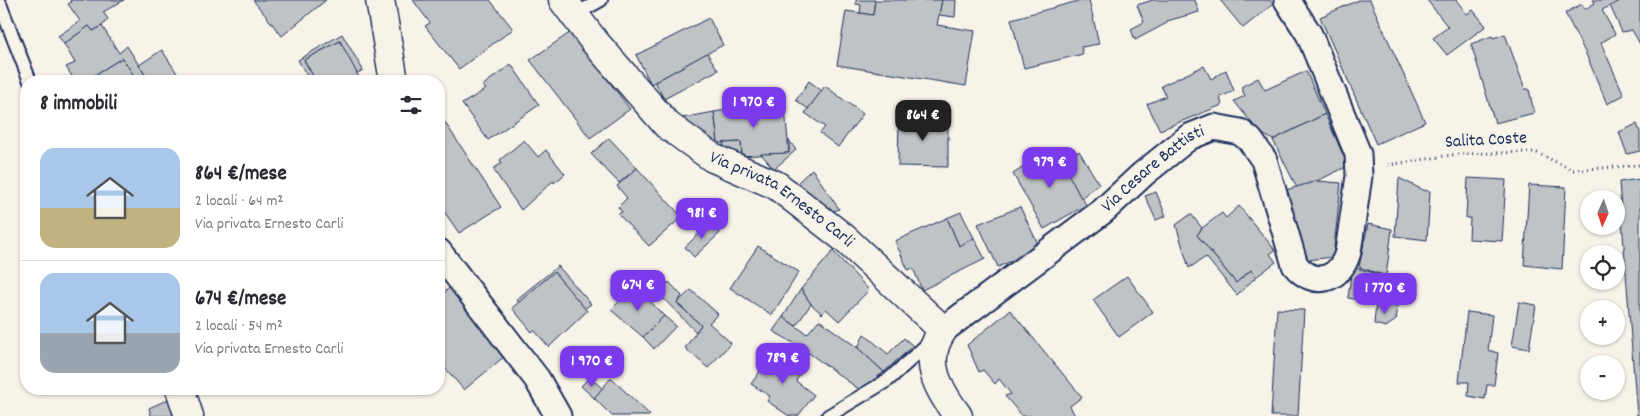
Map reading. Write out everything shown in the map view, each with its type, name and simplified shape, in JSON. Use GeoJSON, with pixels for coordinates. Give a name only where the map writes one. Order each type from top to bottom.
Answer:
{"type":"FeatureCollection","features":[{"type":"Feature","properties":{"kind":"street"},"geometry":{"type":"LineString","coordinates":[[380,0],[393,75]]}},
{"type":"Feature","properties":{"kind":"street","name":"Via Cesare Battisti"},"geometry":{"type":"LineString","coordinates":[[943,330],[1103,211],[1189,136],[1214,127],[1240,132],[1258,149],[1264,160],[1295,264],[1309,277],[1318,279],[1329,277],[1338,272],[1345,263],[1360,165],[1355,143],[1309,34],[1287,0]]}},
{"type":"Feature","properties":{"kind":"street","name":"Via privata Ernesto Carli"},"geometry":{"type":"LineString","coordinates":[[569,8],[594,41],[667,125],[713,158],[776,185],[844,238],[943,330]]}},
{"type":"Feature","properties":{"kind":"street"},"geometry":{"type":"LineString","coordinates":[[445,260],[537,379],[558,416]]}},
{"type":"Feature","properties":{"kind":"street"},"geometry":{"type":"LineString","coordinates":[[943,330],[933,350],[931,361],[933,374],[958,416]]}},
{"type":"Feature","properties":{"kind":"street"},"geometry":{"type":"LineString","coordinates":[[182,395],[189,416]]}},
{"type":"Feature","properties":{"kind":"lane"},"geometry":{"type":"LineString","coordinates":[[569,8],[601,0]]}},
{"type":"Feature","properties":{"kind":"lane"},"geometry":{"type":"LineString","coordinates":[[0,4],[28,75]]}},
{"type":"Feature","properties":{"kind":"lane","name":"Via Cesare Battisti"},"geometry":{"type":"LineString","coordinates":[[828,416],[888,380],[943,330]]}},
{"type":"Feature","properties":{"kind":"path","name":"Salita Coste"},"geometry":{"type":"LineString","coordinates":[[1360,165],[1387,166],[1458,154],[1535,152],[1573,170],[1640,165]]}},
{"type":"Feature","properties":{"kind":"building"},"geometry":{"type":"Polygon","coordinates":[[[70,0],[124,0],[103,12],[108,19],[102,26],[93,31],[89,26],[64,44],[58,36],[80,21],[68,4],[71,2],[70,0]]]}},
{"type":"Feature","properties":{"kind":"building"},"geometry":{"type":"Polygon","coordinates":[[[253,0],[326,0],[282,36],[253,0]]]}},
{"type":"Feature","properties":{"kind":"building"},"geometry":{"type":"Polygon","coordinates":[[[413,0],[490,0],[513,29],[459,69],[425,26],[430,23],[413,0]]]}},
{"type":"Feature","properties":{"kind":"building"},"geometry":{"type":"Polygon","coordinates":[[[856,0],[875,0],[873,15],[860,13],[861,5],[856,4],[856,0]]]}},
{"type":"Feature","properties":{"kind":"building"},"geometry":{"type":"Polygon","coordinates":[[[875,0],[942,0],[937,25],[975,31],[966,86],[837,65],[846,11],[873,15],[875,0]]]}},
{"type":"Feature","properties":{"kind":"building"},"geometry":{"type":"Polygon","coordinates":[[[942,0],[956,0],[955,17],[939,15],[942,0]]]}},
{"type":"Feature","properties":{"kind":"building"},"geometry":{"type":"Polygon","coordinates":[[[1082,0],[1089,0],[1099,44],[1081,47],[1083,54],[1024,68],[1011,19],[1082,0]]]}},
{"type":"Feature","properties":{"kind":"building"},"geometry":{"type":"Polygon","coordinates":[[[1153,0],[1195,0],[1199,12],[1167,21],[1167,23],[1135,40],[1131,29],[1144,22],[1137,5],[1153,0]]]}},
{"type":"Feature","properties":{"kind":"building"},"geometry":{"type":"Polygon","coordinates":[[[1220,0],[1270,0],[1273,4],[1243,28],[1220,0]]]}},
{"type":"Feature","properties":{"kind":"building"},"geometry":{"type":"Polygon","coordinates":[[[1359,0],[1370,0],[1425,122],[1376,144],[1320,17],[1359,0]]]}},
{"type":"Feature","properties":{"kind":"building"},"geometry":{"type":"Polygon","coordinates":[[[1427,0],[1456,0],[1467,14],[1473,10],[1486,26],[1447,55],[1433,38],[1448,27],[1427,0]]]}},
{"type":"Feature","properties":{"kind":"building"},"geometry":{"type":"Polygon","coordinates":[[[1593,0],[1622,0],[1602,10],[1615,34],[1601,43],[1624,95],[1607,104],[1586,54],[1565,13],[1582,4],[1585,9],[1595,3],[1593,0]]]}},
{"type":"Feature","properties":{"kind":"building"},"geometry":{"type":"Polygon","coordinates":[[[1622,0],[1640,0],[1640,44],[1632,30],[1622,32],[1610,6],[1622,0]]]}},
{"type":"Feature","properties":{"kind":"building"},"geometry":{"type":"Polygon","coordinates":[[[709,18],[723,45],[651,84],[636,55],[709,18]]]}},
{"type":"Feature","properties":{"kind":"building"},"geometry":{"type":"Polygon","coordinates":[[[89,26],[93,31],[102,26],[119,53],[127,46],[145,75],[134,75],[122,58],[95,75],[71,75],[66,67],[75,63],[64,44],[89,26]]]}},
{"type":"Feature","properties":{"kind":"building"},"geometry":{"type":"Polygon","coordinates":[[[571,32],[630,109],[590,138],[530,60],[571,32]]]}},
{"type":"Feature","properties":{"kind":"building"},"geometry":{"type":"Polygon","coordinates":[[[342,34],[363,70],[356,74],[340,41],[304,60],[313,75],[307,75],[298,60],[342,34]]]}},
{"type":"Feature","properties":{"kind":"building"},"geometry":{"type":"Polygon","coordinates":[[[1505,34],[1525,89],[1529,89],[1534,113],[1495,123],[1471,44],[1492,36],[1493,38],[1505,34]]]}},
{"type":"Feature","properties":{"kind":"building"},"geometry":{"type":"Polygon","coordinates":[[[340,41],[358,75],[313,75],[304,60],[340,41]]]}},
{"type":"Feature","properties":{"kind":"building"},"geometry":{"type":"Polygon","coordinates":[[[162,50],[178,75],[145,75],[139,65],[162,50]]]}},
{"type":"Feature","properties":{"kind":"building"},"geometry":{"type":"Polygon","coordinates":[[[707,53],[718,70],[664,99],[655,82],[707,53]]]}},
{"type":"Feature","properties":{"kind":"building"},"geometry":{"type":"Polygon","coordinates":[[[122,58],[134,75],[95,75],[122,58]]]}},
{"type":"Feature","properties":{"kind":"building"},"geometry":{"type":"Polygon","coordinates":[[[511,64],[539,105],[488,140],[462,104],[486,89],[482,86],[511,64]]]}},
{"type":"Feature","properties":{"kind":"building"},"geometry":{"type":"Polygon","coordinates":[[[1204,66],[1211,79],[1226,70],[1234,91],[1220,97],[1222,105],[1160,130],[1147,104],[1166,96],[1161,86],[1204,66]]]}},
{"type":"Feature","properties":{"kind":"building"},"geometry":{"type":"Polygon","coordinates":[[[1306,71],[1325,114],[1273,140],[1259,132],[1234,101],[1245,96],[1241,87],[1258,78],[1265,90],[1306,71]]]}},
{"type":"Feature","properties":{"kind":"building"},"geometry":{"type":"Polygon","coordinates":[[[809,81],[822,91],[808,109],[796,100],[809,81]]]}},
{"type":"Feature","properties":{"kind":"building"},"geometry":{"type":"Polygon","coordinates":[[[825,86],[863,114],[838,147],[820,133],[825,127],[805,113],[825,86]]]}},
{"type":"Feature","properties":{"kind":"building"},"geometry":{"type":"Polygon","coordinates":[[[780,92],[782,108],[777,108],[776,103],[742,106],[741,97],[780,92]]]}},
{"type":"Feature","properties":{"kind":"building"},"geometry":{"type":"Polygon","coordinates":[[[776,103],[777,108],[785,108],[789,153],[742,156],[741,142],[718,143],[714,112],[776,103]]]}},
{"type":"Feature","properties":{"kind":"building"},"geometry":{"type":"Polygon","coordinates":[[[714,112],[718,143],[705,145],[680,120],[682,118],[714,112]]]}},
{"type":"Feature","properties":{"kind":"building"},"geometry":{"type":"Polygon","coordinates":[[[1325,114],[1348,166],[1297,188],[1273,140],[1325,114]]]}},
{"type":"Feature","properties":{"kind":"building"},"geometry":{"type":"Polygon","coordinates":[[[899,117],[948,118],[948,167],[898,166],[899,117]]]}},
{"type":"Feature","properties":{"kind":"building"},"geometry":{"type":"Polygon","coordinates":[[[445,123],[501,207],[459,233],[445,213],[445,123]]]}},
{"type":"Feature","properties":{"kind":"building"},"geometry":{"type":"Polygon","coordinates":[[[1637,124],[1640,132],[1640,151],[1627,154],[1619,132],[1637,124]]]}},
{"type":"Feature","properties":{"kind":"building"},"geometry":{"type":"Polygon","coordinates":[[[609,138],[637,168],[619,183],[591,154],[609,138]]]}},
{"type":"Feature","properties":{"kind":"building"},"geometry":{"type":"Polygon","coordinates":[[[524,140],[538,157],[546,150],[565,174],[554,183],[553,181],[521,210],[493,169],[502,163],[500,160],[524,140]]]}},
{"type":"Feature","properties":{"kind":"building"},"geometry":{"type":"Polygon","coordinates":[[[789,140],[796,150],[774,169],[761,154],[789,153],[789,140]]]}},
{"type":"Feature","properties":{"kind":"building"},"geometry":{"type":"Polygon","coordinates":[[[741,142],[742,157],[724,150],[723,143],[741,142]]]}},
{"type":"Feature","properties":{"kind":"building"},"geometry":{"type":"Polygon","coordinates":[[[1055,147],[1086,205],[1044,229],[1013,174],[1055,147]]]}},
{"type":"Feature","properties":{"kind":"building"},"geometry":{"type":"Polygon","coordinates":[[[1079,151],[1099,184],[1081,198],[1062,162],[1079,151]]]}},
{"type":"Feature","properties":{"kind":"building"},"geometry":{"type":"Polygon","coordinates":[[[637,168],[682,217],[649,246],[618,214],[622,212],[618,207],[627,198],[617,186],[637,168]]]}},
{"type":"Feature","properties":{"kind":"building"},"geometry":{"type":"Polygon","coordinates":[[[812,169],[839,209],[829,213],[796,184],[812,169]]]}},
{"type":"Feature","properties":{"kind":"building"},"geometry":{"type":"Polygon","coordinates":[[[1399,178],[1423,190],[1430,191],[1427,240],[1395,236],[1399,178]]]}},
{"type":"Feature","properties":{"kind":"building"},"geometry":{"type":"Polygon","coordinates":[[[1468,178],[1506,180],[1502,241],[1469,239],[1470,218],[1466,218],[1468,178]]]}},
{"type":"Feature","properties":{"kind":"building"},"geometry":{"type":"Polygon","coordinates":[[[1640,179],[1640,416],[1637,416],[1623,235],[1625,235],[1625,190],[1620,190],[1619,182],[1640,179]]]}},
{"type":"Feature","properties":{"kind":"building"},"geometry":{"type":"Polygon","coordinates":[[[1317,181],[1341,183],[1333,257],[1307,260],[1286,190],[1317,181]]]}},
{"type":"Feature","properties":{"kind":"building"},"geometry":{"type":"Polygon","coordinates":[[[1529,185],[1566,187],[1562,269],[1524,265],[1529,185]]]}},
{"type":"Feature","properties":{"kind":"building"},"geometry":{"type":"Polygon","coordinates":[[[1156,192],[1166,216],[1156,220],[1145,196],[1156,192]]]}},
{"type":"Feature","properties":{"kind":"building"},"geometry":{"type":"Polygon","coordinates":[[[1239,206],[1275,250],[1270,254],[1276,262],[1256,277],[1251,270],[1236,283],[1197,235],[1202,228],[1222,213],[1226,218],[1239,206]]]}},
{"type":"Feature","properties":{"kind":"building"},"geometry":{"type":"Polygon","coordinates":[[[1020,207],[1040,248],[998,267],[978,224],[1020,207]]]}},
{"type":"Feature","properties":{"kind":"building"},"geometry":{"type":"Polygon","coordinates":[[[961,212],[974,238],[959,246],[947,218],[961,212]]]}},
{"type":"Feature","properties":{"kind":"building"},"geometry":{"type":"Polygon","coordinates":[[[1191,214],[1202,228],[1197,235],[1236,283],[1251,270],[1256,277],[1237,295],[1206,257],[1189,268],[1176,225],[1191,214]]]}},
{"type":"Feature","properties":{"kind":"building"},"geometry":{"type":"Polygon","coordinates":[[[947,218],[959,246],[974,238],[985,259],[922,290],[913,268],[908,270],[895,241],[947,218]]]}},
{"type":"Feature","properties":{"kind":"building"},"geometry":{"type":"Polygon","coordinates":[[[710,223],[720,233],[694,257],[685,247],[710,223]]]}},
{"type":"Feature","properties":{"kind":"building"},"geometry":{"type":"Polygon","coordinates":[[[1368,224],[1392,229],[1386,276],[1359,267],[1368,224]]]}},
{"type":"Feature","properties":{"kind":"building"},"geometry":{"type":"Polygon","coordinates":[[[758,246],[799,272],[772,315],[730,288],[758,246]]]}},
{"type":"Feature","properties":{"kind":"building"},"geometry":{"type":"Polygon","coordinates":[[[833,251],[869,290],[839,321],[826,309],[822,314],[811,304],[801,289],[833,251]]]}},
{"type":"Feature","properties":{"kind":"building"},"geometry":{"type":"Polygon","coordinates":[[[558,266],[591,304],[584,309],[554,272],[519,304],[517,299],[558,266]]]}},
{"type":"Feature","properties":{"kind":"building"},"geometry":{"type":"Polygon","coordinates":[[[1352,267],[1386,276],[1403,276],[1398,306],[1348,298],[1352,267]]]}},
{"type":"Feature","properties":{"kind":"building"},"geometry":{"type":"Polygon","coordinates":[[[554,272],[587,311],[549,347],[534,330],[532,332],[512,308],[554,272]]]}},
{"type":"Feature","properties":{"kind":"building"},"geometry":{"type":"Polygon","coordinates":[[[1127,276],[1153,312],[1119,337],[1093,300],[1127,276]]]}},
{"type":"Feature","properties":{"kind":"building"},"geometry":{"type":"Polygon","coordinates":[[[669,282],[682,296],[677,303],[701,325],[696,332],[658,293],[669,282]]]}},
{"type":"Feature","properties":{"kind":"building"},"geometry":{"type":"Polygon","coordinates":[[[635,285],[664,316],[643,337],[611,310],[635,285]]]}},
{"type":"Feature","properties":{"kind":"building"},"geometry":{"type":"Polygon","coordinates":[[[450,287],[506,355],[464,390],[445,368],[445,292],[450,287]]]}},
{"type":"Feature","properties":{"kind":"building"},"geometry":{"type":"Polygon","coordinates":[[[801,289],[811,304],[796,326],[783,317],[801,289]]]}},
{"type":"Feature","properties":{"kind":"building"},"geometry":{"type":"Polygon","coordinates":[[[691,290],[718,314],[709,323],[731,343],[708,368],[685,348],[701,325],[677,303],[691,290]]]}},
{"type":"Feature","properties":{"kind":"building"},"geometry":{"type":"Polygon","coordinates":[[[1519,302],[1536,305],[1529,349],[1512,346],[1519,302]]]}},
{"type":"Feature","properties":{"kind":"building"},"geometry":{"type":"Polygon","coordinates":[[[1376,303],[1398,306],[1396,320],[1386,327],[1374,324],[1376,303]]]}},
{"type":"Feature","properties":{"kind":"building"},"geometry":{"type":"Polygon","coordinates":[[[1277,309],[1304,310],[1298,416],[1271,416],[1277,309]]]}},
{"type":"Feature","properties":{"kind":"building"},"geometry":{"type":"Polygon","coordinates":[[[1010,310],[1082,397],[1070,406],[1075,416],[1022,416],[1005,396],[1011,394],[999,379],[995,384],[983,370],[979,372],[967,345],[1010,310]]]}},
{"type":"Feature","properties":{"kind":"building"},"geometry":{"type":"Polygon","coordinates":[[[1467,312],[1492,315],[1488,350],[1498,353],[1494,385],[1487,385],[1485,399],[1468,396],[1469,382],[1459,382],[1467,312]]]}},
{"type":"Feature","properties":{"kind":"building"},"geometry":{"type":"Polygon","coordinates":[[[664,316],[676,326],[654,349],[643,337],[664,316]]]}},
{"type":"Feature","properties":{"kind":"building"},"geometry":{"type":"Polygon","coordinates":[[[783,317],[807,334],[819,320],[858,348],[884,372],[860,390],[802,348],[773,331],[783,317]]]}},
{"type":"Feature","properties":{"kind":"building"},"geometry":{"type":"Polygon","coordinates":[[[864,334],[888,354],[904,338],[913,346],[884,372],[858,348],[864,334]]]}},
{"type":"Feature","properties":{"kind":"building"},"geometry":{"type":"Polygon","coordinates":[[[776,349],[803,369],[796,381],[814,395],[798,416],[789,416],[767,401],[770,396],[751,384],[776,349]]]}},
{"type":"Feature","properties":{"kind":"building"},"geometry":{"type":"Polygon","coordinates":[[[590,377],[603,389],[594,398],[581,386],[590,377]]]}},
{"type":"Feature","properties":{"kind":"building"},"geometry":{"type":"Polygon","coordinates":[[[611,378],[650,415],[612,416],[594,398],[611,378]]]}},
{"type":"Feature","properties":{"kind":"building"},"geometry":{"type":"Polygon","coordinates":[[[169,399],[173,416],[151,416],[149,408],[169,399]]]}}]}
